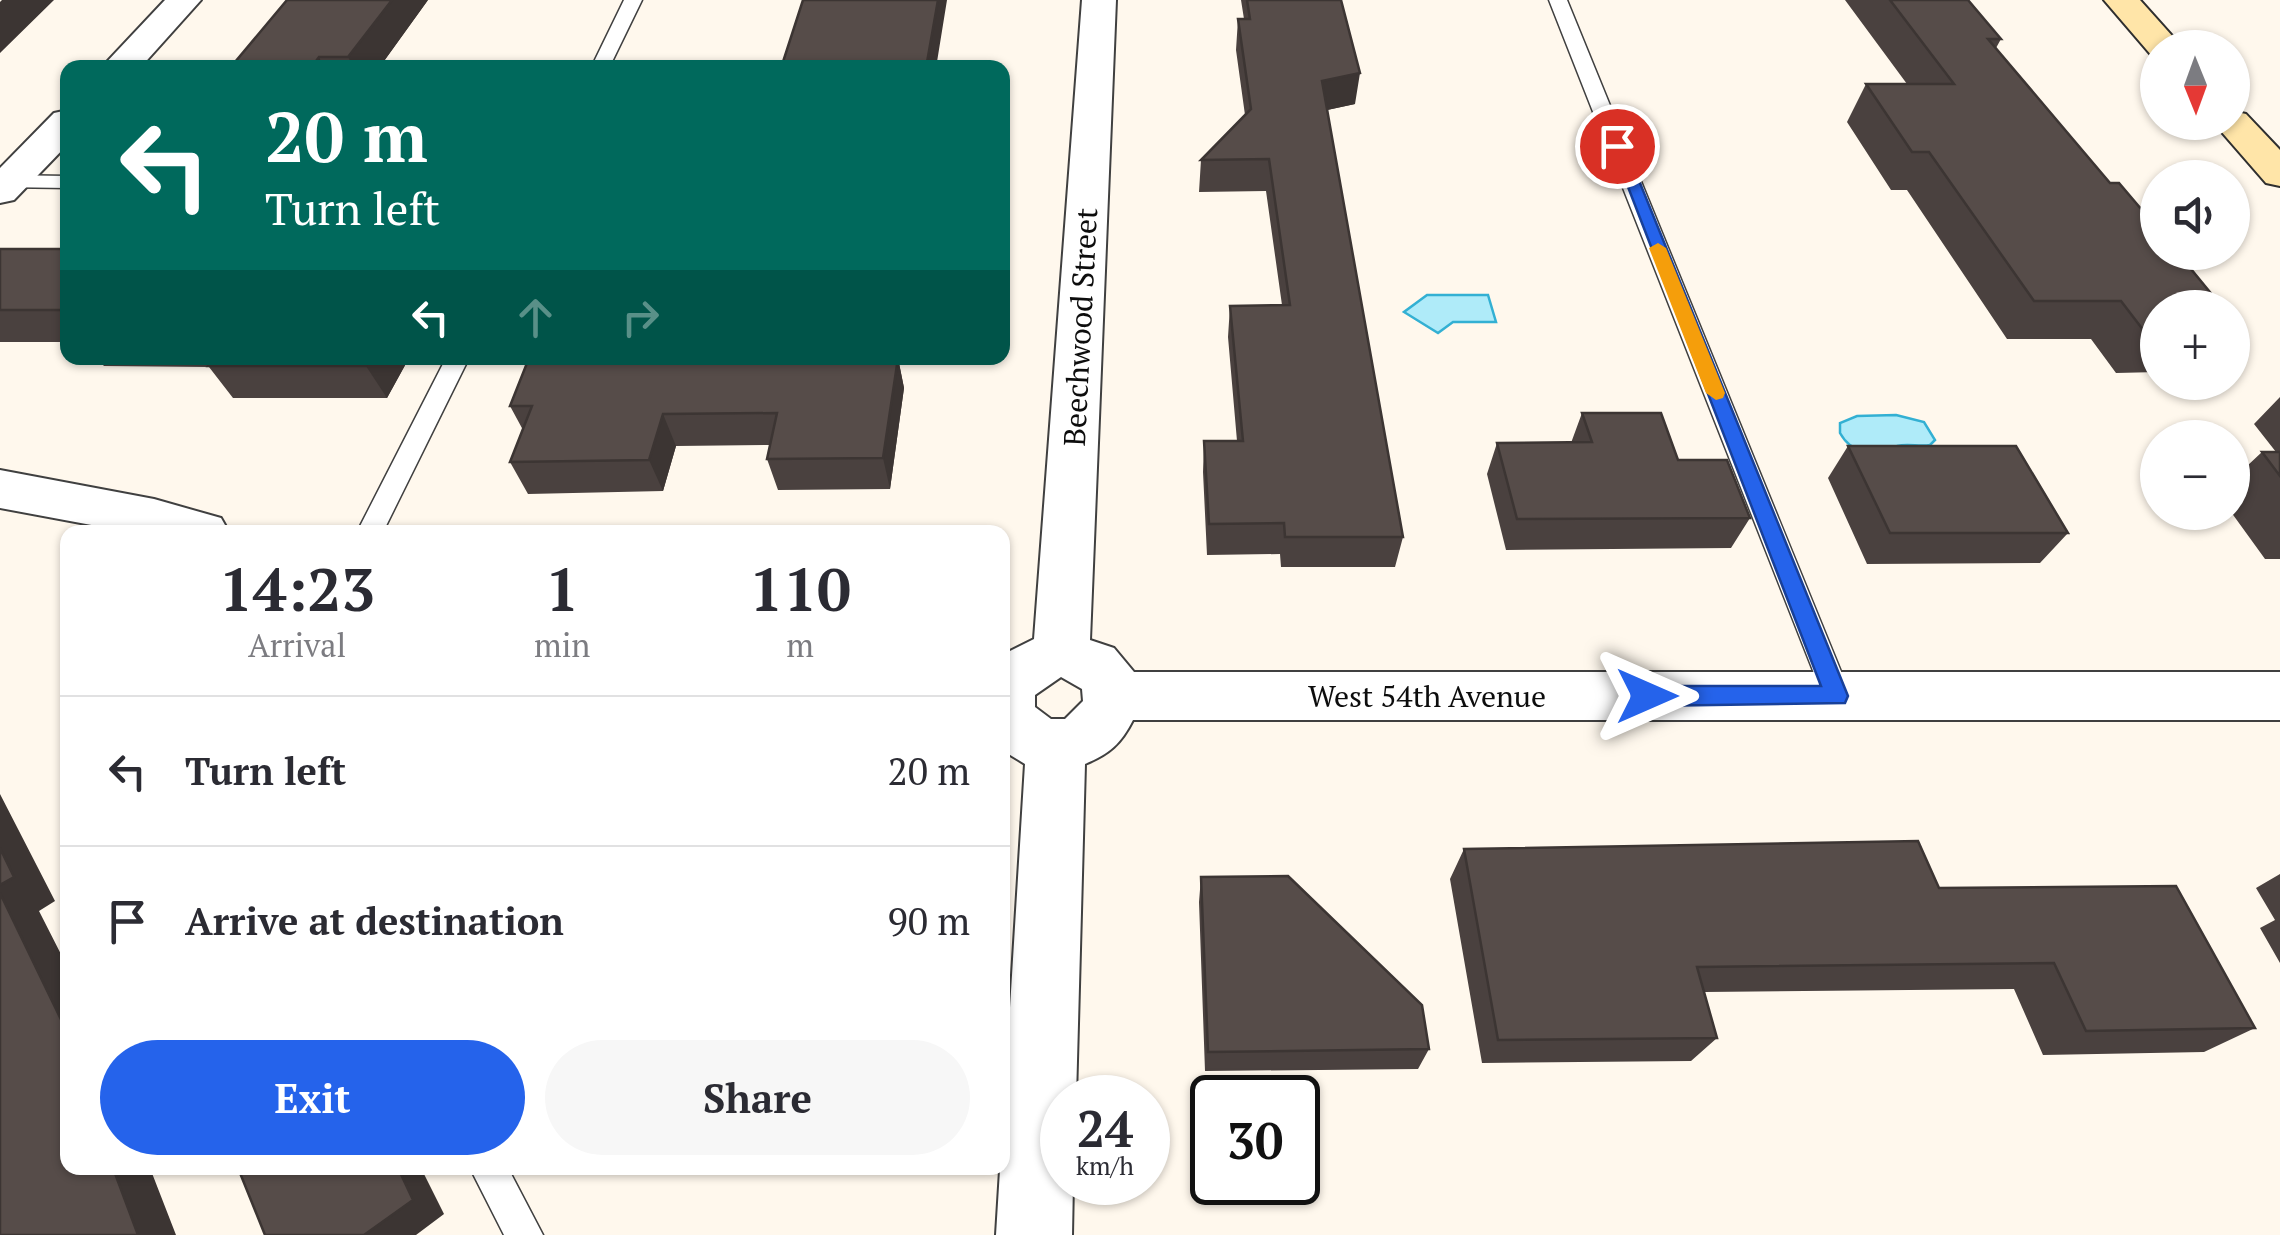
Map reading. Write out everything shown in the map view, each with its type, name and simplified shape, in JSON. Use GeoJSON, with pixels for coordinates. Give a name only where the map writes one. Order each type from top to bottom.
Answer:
{"type":"FeatureCollection","features":[{"type":"Feature","properties":{"kind":"main road"},"geometry":{"type":"LineString","coordinates":[[2122,0],[2149,30]]}},
{"type":"Feature","properties":{"kind":"main road"},"geometry":{"type":"LineString","coordinates":[[2249,140],[2280,174]]}},
{"type":"Feature","properties":{"kind":"street"},"geometry":{"type":"LineString","coordinates":[[127,60],[184,0]]}},
{"type":"Feature","properties":{"kind":"street","name":"Beechwood Street"},"geometry":{"type":"LineString","coordinates":[[1061,654],[1099,0]]}},
{"type":"Feature","properties":{"kind":"street"},"geometry":{"type":"LineString","coordinates":[[3,184],[60,129]]}},
{"type":"Feature","properties":{"kind":"street"},"geometry":{"type":"LineString","coordinates":[[0,489],[178,525]]}},
{"type":"Feature","properties":{"kind":"street"},"geometry":{"type":"LineString","coordinates":[[1010,684],[1024,666],[1061,654],[1082,657],[1098,666],[1110,680],[1114,696],[1110,715],[1098,731],[1079,742],[1056,745],[1035,741],[1018,730],[1010,718]]}},
{"type":"Feature","properties":{"kind":"street","name":"West 54th Avenue"},"geometry":{"type":"LineString","coordinates":[[1114,696],[2280,696]]}},
{"type":"Feature","properties":{"kind":"street"},"geometry":{"type":"LineString","coordinates":[[1034,1235],[1056,745]]}},
{"type":"Feature","properties":{"kind":"lane"},"geometry":{"type":"LineString","coordinates":[[604,60],[634,0]]}},
{"type":"Feature","properties":{"kind":"lane"},"geometry":{"type":"LineString","coordinates":[[1558,0],[1836,696]]}},
{"type":"Feature","properties":{"kind":"lane"},"geometry":{"type":"LineString","coordinates":[[3,184],[60,182]]}},
{"type":"Feature","properties":{"kind":"lane"},"geometry":{"type":"LineString","coordinates":[[374,525],[454,365]]}},
{"type":"Feature","properties":{"kind":"lane"},"geometry":{"type":"LineString","coordinates":[[492,1175],[524,1235]]}},
{"type":"Feature","properties":{"kind":"water"},"geometry":{"type":"Polygon","coordinates":[[[1427,295],[1488,295],[1496,322],[1453,322],[1438,333],[1404,312],[1427,295]]]}},
{"type":"Feature","properties":{"kind":"water"},"geometry":{"type":"Polygon","coordinates":[[[1896,415],[1924,422],[1935,440],[1930,445],[1865,451],[1852,446],[1840,433],[1840,423],[1857,416],[1896,415]]]}},
{"type":"Feature","properties":{"kind":"building"},"geometry":{"type":"Polygon","coordinates":[[[287,0],[392,0],[348,57],[237,60],[287,0]]]}},
{"type":"Feature","properties":{"kind":"building"},"geometry":{"type":"Polygon","coordinates":[[[803,0],[938,0],[927,60],[784,60],[803,0]]]}},
{"type":"Feature","properties":{"kind":"building"},"geometry":{"type":"Polygon","coordinates":[[[1247,0],[1341,0],[1360,73],[1322,81],[1403,537],[1285,537],[1284,523],[1209,524],[1204,441],[1243,441],[1230,306],[1290,305],[1269,159],[1201,160],[1251,109],[1238,19],[1250,19],[1247,0]]]}},
{"type":"Feature","properties":{"kind":"building"},"geometry":{"type":"Polygon","coordinates":[[[1890,0],[1968,0],[2001,39],[1988,39],[2110,183],[2119,183],[2140,208],[2140,270],[2192,270],[2208,290],[2140,290],[2140,326],[2121,301],[2034,301],[1929,152],[1912,152],[1866,84],[1954,84],[1890,0]]]}},
{"type":"Feature","properties":{"kind":"building"},"geometry":{"type":"Polygon","coordinates":[[[0,249],[60,249],[60,310],[0,310],[0,249]]]}},
{"type":"Feature","properties":{"kind":"building"},"geometry":{"type":"Polygon","coordinates":[[[209,365],[367,365],[366,366],[209,365]]]}},
{"type":"Feature","properties":{"kind":"building"},"geometry":{"type":"Polygon","coordinates":[[[526,365],[897,365],[883,458],[767,459],[777,413],[663,414],[649,460],[510,462],[532,406],[510,406],[526,365]]]}},
{"type":"Feature","properties":{"kind":"building"},"geometry":{"type":"Polygon","coordinates":[[[1582,413],[1661,413],[1678,460],[1727,460],[1750,518],[1517,519],[1497,443],[1592,442],[1582,413]]]}},
{"type":"Feature","properties":{"kind":"building"},"geometry":{"type":"Polygon","coordinates":[[[1848,446],[2016,446],[2068,533],[1890,533],[1848,446]]]}},
{"type":"Feature","properties":{"kind":"building"},"geometry":{"type":"Polygon","coordinates":[[[2262,452],[2280,452],[2280,476],[2262,452]]]}},
{"type":"Feature","properties":{"kind":"building"},"geometry":{"type":"Polygon","coordinates":[[[1918,841],[1939,888],[2176,886],[2255,1028],[2086,1031],[2054,963],[1697,967],[1717,1038],[1498,1040],[1464,849],[1918,841]]]}},
{"type":"Feature","properties":{"kind":"building"},"geometry":{"type":"Polygon","coordinates":[[[0,848],[14,877],[0,885],[0,848]]]}},
{"type":"Feature","properties":{"kind":"building"},"geometry":{"type":"Polygon","coordinates":[[[1288,876],[1422,1005],[1429,1049],[1208,1052],[1201,877],[1288,876]]]}},
{"type":"Feature","properties":{"kind":"building"},"geometry":{"type":"Polygon","coordinates":[[[0,893],[60,1017],[60,1175],[116,1175],[138,1235],[0,1235],[0,893]]]}},
{"type":"Feature","properties":{"kind":"building"},"geometry":{"type":"Polygon","coordinates":[[[241,1175],[401,1175],[413,1200],[364,1235],[265,1235],[241,1175]]]}},
{"type":"Feature","properties":{"kind":"slow traffic"},"geometry":{"type":"LineString","coordinates":[[1658,248],[1716,393]]}},
{"type":"Feature","properties":{"kind":"route"},"geometry":{"type":"LineString","coordinates":[[1617,146],[1836,696],[1647,696]]}}]}
